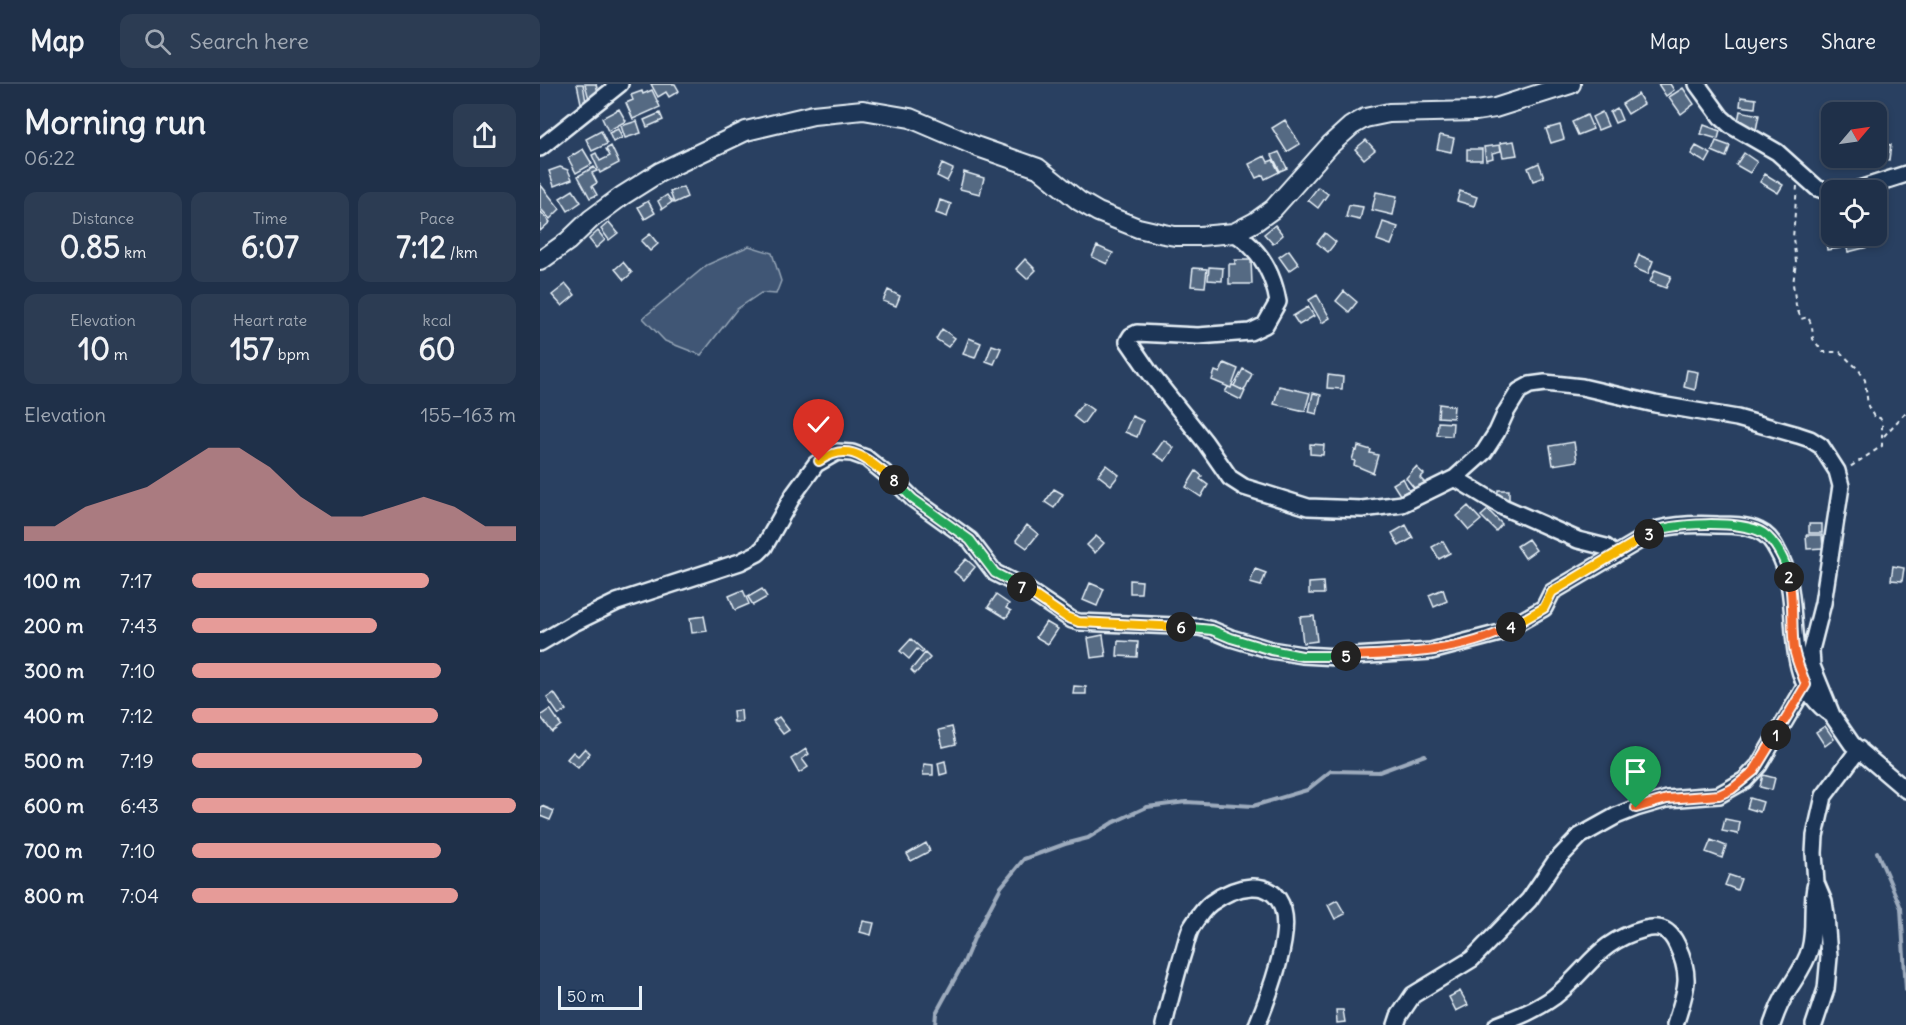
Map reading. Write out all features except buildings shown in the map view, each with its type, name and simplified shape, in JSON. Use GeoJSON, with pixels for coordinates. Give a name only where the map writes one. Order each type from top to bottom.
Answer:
{"type":"FeatureCollection","features":[{"type":"Feature","properties":{"kind":"main road"},"geometry":{"type":"LineString","coordinates":[[540,261],[568,242],[591,219],[640,184],[747,130],[781,121],[863,110],[910,118],[978,147],[1038,168],[1089,207],[1138,228],[1175,236],[1234,233],[1255,222],[1273,208],[1330,145],[1351,126],[1365,118],[1389,113],[1476,111],[1495,108],[1571,84]]}},
{"type":"Feature","properties":{"kind":"street"},"geometry":{"type":"LineString","coordinates":[[540,148],[620,84]]}},
{"type":"Feature","properties":{"kind":"street"},"geometry":{"type":"LineString","coordinates":[[1697,84],[1721,117],[1730,125],[1777,152],[1821,189]]}},
{"type":"Feature","properties":{"kind":"street"},"geometry":{"type":"LineString","coordinates":[[1887,180],[1906,174]]}},
{"type":"Feature","properties":{"kind":"street"},"geometry":{"type":"LineString","coordinates":[[1234,233],[1249,242],[1257,251],[1272,280],[1278,302],[1264,325],[1243,333],[1198,336],[1137,333],[1128,341],[1230,478],[1244,487],[1308,507],[1362,509],[1402,504],[1455,478],[1484,452],[1520,391],[1530,385],[1545,383],[1582,387],[1655,404],[1737,418],[1798,435],[1821,446],[1840,480],[1822,603],[1811,650],[1814,673],[1832,715]]}},
{"type":"Feature","properties":{"kind":"street"},"geometry":{"type":"LineString","coordinates":[[540,643],[617,602],[741,562],[758,553],[774,531],[794,494],[816,464],[837,452],[852,453],[866,458],[913,499],[970,540],[995,573],[1023,587],[1072,620],[1199,627],[1271,650],[1302,656],[1338,657],[1431,651],[1500,633],[1544,608],[1552,592],[1653,531],[1673,526],[1728,525],[1760,531],[1770,539],[1788,572],[1796,660],[1806,685],[1821,706],[1832,715],[1859,749],[1906,790]]}},
{"type":"Feature","properties":{"kind":"street"},"geometry":{"type":"LineString","coordinates":[[1455,478],[1503,507],[1578,540],[1610,549],[1615,555]]}},
{"type":"Feature","properties":{"kind":"street"},"geometry":{"type":"LineString","coordinates":[[1396,1025],[1399,1016],[1413,996],[1472,959],[1480,951],[1529,900],[1555,862],[1580,836],[1636,808],[1667,799],[1719,795],[1745,780],[1759,765],[1806,685]]}},
{"type":"Feature","properties":{"kind":"street"},"geometry":{"type":"LineString","coordinates":[[1772,1025],[1811,947],[1812,902],[1816,883],[1814,844],[1821,806],[1829,788],[1859,749]]}},
{"type":"Feature","properties":{"kind":"street"},"geometry":{"type":"LineString","coordinates":[[1814,1025],[1826,989],[1829,957],[1824,902],[1816,883]]}},
{"type":"Feature","properties":{"kind":"street"},"geometry":{"type":"LineString","coordinates":[[1164,1025],[1175,977],[1191,929],[1209,904],[1230,892],[1257,886],[1268,890],[1279,900],[1284,912],[1283,934],[1276,974],[1257,1025]]}},
{"type":"Feature","properties":{"kind":"street"},"geometry":{"type":"LineString","coordinates":[[1497,1025],[1535,1011],[1557,995],[1608,945],[1631,933],[1660,927],[1672,936],[1686,968],[1687,988],[1675,1025]]}},
{"type":"Feature","properties":{"kind":"path"},"geometry":{"type":"LineString","coordinates":[[1798,171],[1793,238],[1796,262],[1793,284],[1801,320],[1808,317],[1812,326],[1813,339],[1823,352],[1840,352],[1859,370],[1865,380],[1868,406],[1874,417],[1880,418],[1882,422],[1882,446],[1854,464],[1840,480]]}},
{"type":"Feature","properties":{"kind":"path"},"geometry":{"type":"LineString","coordinates":[[1883,438],[1906,412]]}},
{"type":"Feature","properties":{"kind":"shaded area"},"geometry":{"type":"Polygon","coordinates":[[[749,246],[772,253],[781,281],[776,294],[761,293],[737,309],[701,355],[665,341],[643,318],[707,265],[749,246]]]}},
{"type":"Feature","properties":{"kind":"waterway"},"geometry":{"type":"LineString","coordinates":[[935,1025],[936,1013],[1001,887],[1024,859],[1088,838],[1112,823],[1147,807],[1186,802],[1253,806],[1307,790],[1331,771],[1379,772],[1425,755]]}},
{"type":"Feature","properties":{"kind":"waterway"},"geometry":{"type":"LineString","coordinates":[[1877,852],[1901,908],[1906,990]]}},
{"type":"Feature","properties":{"kind":"route"},"geometry":{"type":"LineString","coordinates":[[819,461],[837,452],[852,453],[866,458],[913,499],[970,540],[980,550],[995,573],[1023,587],[1072,620],[1199,627],[1271,650],[1302,656],[1338,657],[1431,651],[1480,640],[1500,633],[1544,608],[1552,592],[1659,529],[1683,525],[1728,525],[1760,531],[1770,539],[1788,572],[1796,660],[1806,685],[1759,765],[1745,780],[1719,795],[1667,799],[1636,808]]}}]}
